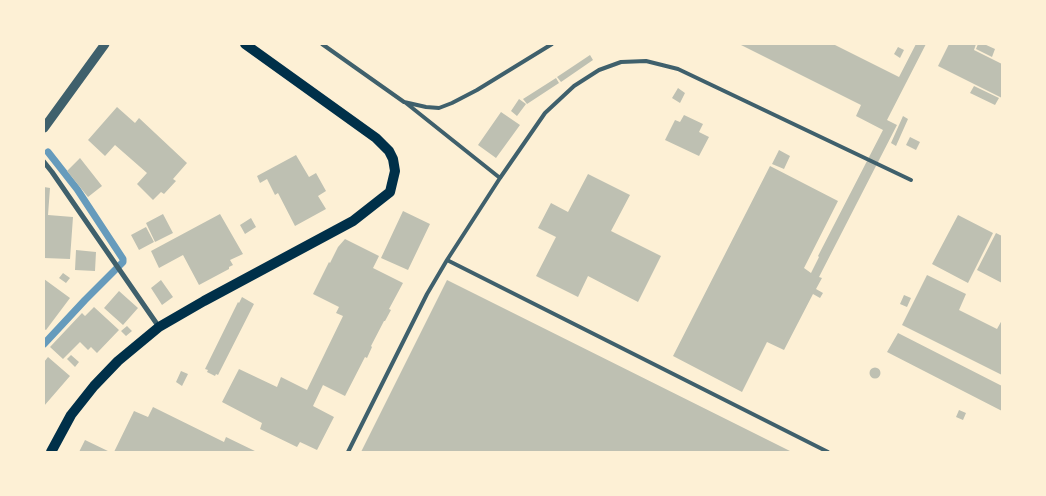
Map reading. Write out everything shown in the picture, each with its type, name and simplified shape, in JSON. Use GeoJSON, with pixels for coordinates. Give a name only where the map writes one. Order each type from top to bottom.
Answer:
{"type":"FeatureCollection","features":[{"type":"Feature","properties":{"kind":"main road"},"geometry":{"type":"LineString","coordinates":[[51,452],[71,415],[94,386],[118,361],[159,327],[353,221],[390,192],[395,171],[390,150],[245,44]]}},
{"type":"Feature","properties":{"kind":"street"},"geometry":{"type":"LineString","coordinates":[[44,128],[105,44]]}},
{"type":"Feature","properties":{"kind":"street"},"geometry":{"type":"LineString","coordinates":[[44,162],[159,327]]}},
{"type":"Feature","properties":{"kind":"lane"},"geometry":{"type":"LineString","coordinates":[[322,44],[404,102],[500,178]]}},
{"type":"Feature","properties":{"kind":"lane"},"geometry":{"type":"LineString","coordinates":[[404,102],[439,108],[452,104],[552,44]]}},
{"type":"Feature","properties":{"kind":"lane"},"geometry":{"type":"LineString","coordinates":[[348,452],[427,294],[500,178],[545,113],[574,86],[600,70],[621,62],[646,61],[678,69],[911,180]]}},
{"type":"Feature","properties":{"kind":"lane"},"geometry":{"type":"LineString","coordinates":[[447,260],[828,452]]}},
{"type":"Feature","properties":{"kind":"building"},"geometry":{"type":"Polygon","coordinates":[[[739,44],[833,44],[899,77],[916,44],[926,44],[887,120],[897,125],[819,277],[822,278],[816,289],[823,293],[820,298],[813,294],[784,350],[767,342],[742,392],[673,356],[770,166],[838,201],[804,268],[811,273],[883,130],[856,116],[861,105],[739,44]]]}},
{"type":"Feature","properties":{"kind":"building"},"geometry":{"type":"Polygon","coordinates":[[[949,44],[976,44],[974,50],[1002,64],[1002,98],[938,66],[949,44]]]}},
{"type":"Feature","properties":{"kind":"building"},"geometry":{"type":"Polygon","coordinates":[[[978,44],[984,44],[995,49],[992,57],[976,49],[978,44]]]}},
{"type":"Feature","properties":{"kind":"building"},"geometry":{"type":"Polygon","coordinates":[[[898,47],[904,50],[900,58],[894,54],[898,47]]]}},
{"type":"Feature","properties":{"kind":"building"},"geometry":{"type":"Polygon","coordinates":[[[590,55],[593,60],[561,82],[557,77],[590,55]]]}},
{"type":"Feature","properties":{"kind":"building"},"geometry":{"type":"Polygon","coordinates":[[[556,78],[559,83],[527,104],[523,99],[556,78]]]}},
{"type":"Feature","properties":{"kind":"building"},"geometry":{"type":"Polygon","coordinates":[[[974,86],[999,98],[995,105],[970,93],[974,86]]]}},
{"type":"Feature","properties":{"kind":"building"},"geometry":{"type":"Polygon","coordinates":[[[678,88],[685,93],[680,103],[672,98],[678,88]]]}},
{"type":"Feature","properties":{"kind":"building"},"geometry":{"type":"Polygon","coordinates":[[[519,99],[526,104],[517,116],[511,111],[519,99]]]}},
{"type":"Feature","properties":{"kind":"building"},"geometry":{"type":"Polygon","coordinates":[[[117,107],[135,123],[139,118],[187,163],[173,179],[176,181],[164,194],[161,192],[153,200],[137,184],[147,173],[115,145],[105,156],[88,140],[117,107]]]}},
{"type":"Feature","properties":{"kind":"building"},"geometry":{"type":"Polygon","coordinates":[[[501,112],[520,125],[496,158],[478,145],[501,112]]]}},
{"type":"Feature","properties":{"kind":"building"},"geometry":{"type":"Polygon","coordinates":[[[684,115],[703,124],[699,132],[709,137],[699,156],[665,140],[675,120],[680,122],[684,115]]]}},
{"type":"Feature","properties":{"kind":"building"},"geometry":{"type":"Polygon","coordinates":[[[903,116],[908,119],[896,146],[891,143],[903,116]]]}},
{"type":"Feature","properties":{"kind":"building"},"geometry":{"type":"Polygon","coordinates":[[[910,137],[920,142],[916,150],[906,145],[910,137]]]}},
{"type":"Feature","properties":{"kind":"building"},"geometry":{"type":"Polygon","coordinates":[[[779,150],[790,156],[784,169],[772,164],[779,150]]]}},
{"type":"Feature","properties":{"kind":"building"},"geometry":{"type":"Polygon","coordinates":[[[296,155],[309,177],[316,173],[326,191],[318,196],[326,209],[295,226],[278,193],[275,195],[267,179],[260,183],[257,176],[296,155]]]}},
{"type":"Feature","properties":{"kind":"building"},"geometry":{"type":"Polygon","coordinates":[[[80,158],[102,186],[88,197],[67,171],[80,158]]]}},
{"type":"Feature","properties":{"kind":"building"},"geometry":{"type":"Polygon","coordinates":[[[588,174],[630,195],[611,231],[661,256],[638,302],[588,276],[578,297],[536,276],[556,237],[538,228],[551,203],[568,212],[588,174]]]}},
{"type":"Feature","properties":{"kind":"building"},"geometry":{"type":"Polygon","coordinates":[[[44,187],[50,188],[48,215],[73,217],[70,259],[44,258],[44,187]]]}},
{"type":"Feature","properties":{"kind":"building"},"geometry":{"type":"Polygon","coordinates":[[[403,211],[430,224],[408,270],[381,258],[403,211]]]}},
{"type":"Feature","properties":{"kind":"building"},"geometry":{"type":"Polygon","coordinates":[[[163,214],[173,233],[155,242],[146,223],[163,214]]]}},
{"type":"Feature","properties":{"kind":"building"},"geometry":{"type":"Polygon","coordinates":[[[220,214],[243,254],[230,260],[233,265],[229,269],[199,285],[183,255],[159,268],[151,251],[220,214]]]}},
{"type":"Feature","properties":{"kind":"building"},"geometry":{"type":"Polygon","coordinates":[[[958,215],[993,233],[968,283],[932,264],[958,215]]]}},
{"type":"Feature","properties":{"kind":"building"},"geometry":{"type":"Polygon","coordinates":[[[251,218],[256,227],[245,234],[240,225],[251,218]]]}},
{"type":"Feature","properties":{"kind":"building"},"geometry":{"type":"Polygon","coordinates":[[[146,227],[154,242],[139,250],[131,235],[146,227]]]}},
{"type":"Feature","properties":{"kind":"building"},"geometry":{"type":"Polygon","coordinates":[[[996,233],[1002,236],[1002,283],[977,270],[996,233]]]}},
{"type":"Feature","properties":{"kind":"building"},"geometry":{"type":"Polygon","coordinates":[[[345,239],[379,256],[373,268],[403,283],[389,309],[391,310],[371,346],[367,358],[365,357],[345,396],[323,385],[313,406],[334,417],[317,450],[300,442],[297,447],[260,429],[262,423],[222,402],[239,369],[277,387],[281,377],[307,390],[343,316],[336,313],[339,307],[313,294],[329,262],[345,239]]]}},
{"type":"Feature","properties":{"kind":"building"},"geometry":{"type":"Polygon","coordinates":[[[76,250],[96,252],[95,271],[75,270],[76,250]]]}},
{"type":"Feature","properties":{"kind":"building"},"geometry":{"type":"Polygon","coordinates":[[[63,273],[70,278],[66,283],[59,278],[63,273]]]}},
{"type":"Feature","properties":{"kind":"building"},"geometry":{"type":"Polygon","coordinates":[[[927,275],[966,294],[959,310],[997,329],[1002,320],[1002,375],[902,325],[927,275]]]}},
{"type":"Feature","properties":{"kind":"building"},"geometry":{"type":"Polygon","coordinates":[[[44,279],[70,298],[46,330],[44,329],[44,279]]]}},
{"type":"Feature","properties":{"kind":"building"},"geometry":{"type":"Polygon","coordinates":[[[161,280],[173,297],[162,305],[151,288],[161,280]]]}},
{"type":"Feature","properties":{"kind":"building"},"geometry":{"type":"Polygon","coordinates":[[[447,280],[792,452],[361,452],[447,280]]]}},
{"type":"Feature","properties":{"kind":"building"},"geometry":{"type":"Polygon","coordinates":[[[119,291],[138,308],[123,325],[104,308],[119,291]]]}},
{"type":"Feature","properties":{"kind":"building"},"geometry":{"type":"Polygon","coordinates":[[[904,295],[911,298],[907,307],[900,304],[904,295]]]}},
{"type":"Feature","properties":{"kind":"building"},"geometry":{"type":"Polygon","coordinates":[[[242,297],[254,304],[218,375],[216,374],[215,376],[205,369],[242,297]]]}},
{"type":"Feature","properties":{"kind":"building"},"geometry":{"type":"Polygon","coordinates":[[[94,307],[119,330],[97,353],[91,347],[88,350],[80,342],[63,359],[50,347],[82,313],[85,316],[94,307]]]}},
{"type":"Feature","properties":{"kind":"building"},"geometry":{"type":"Polygon","coordinates":[[[127,326],[132,331],[126,336],[121,331],[127,326]]]}},
{"type":"Feature","properties":{"kind":"building"},"geometry":{"type":"Polygon","coordinates":[[[898,333],[1002,386],[1002,411],[887,352],[898,333]]]}},
{"type":"Feature","properties":{"kind":"building"},"geometry":{"type":"Polygon","coordinates":[[[71,355],[79,362],[75,367],[67,359],[71,355]]]}},
{"type":"Feature","properties":{"kind":"building"},"geometry":{"type":"Polygon","coordinates":[[[48,357],[70,376],[44,406],[44,362],[48,357]]]}},
{"type":"Feature","properties":{"kind":"building"},"geometry":{"type":"Polygon","coordinates":[[[873,368],[877,368],[880,373],[879,377],[873,378],[870,375],[870,371],[873,368]]]}},
{"type":"Feature","properties":{"kind":"building"},"geometry":{"type":"Polygon","coordinates":[[[181,371],[188,374],[182,386],[176,382],[181,371]]]}},
{"type":"Feature","properties":{"kind":"building"},"geometry":{"type":"Polygon","coordinates":[[[153,407],[224,442],[226,437],[257,452],[114,452],[134,411],[148,417],[153,407]]]}},
{"type":"Feature","properties":{"kind":"building"},"geometry":{"type":"Polygon","coordinates":[[[959,410],[966,413],[963,420],[956,417],[959,410]]]}},
{"type":"Feature","properties":{"kind":"building"},"geometry":{"type":"Polygon","coordinates":[[[85,440],[110,452],[79,452],[85,440]]]}},
{"type":"Feature","properties":{"kind":"waterway"},"geometry":{"type":"LineString","coordinates":[[44,344],[123,262],[123,259],[77,189],[48,152]]}}]}
